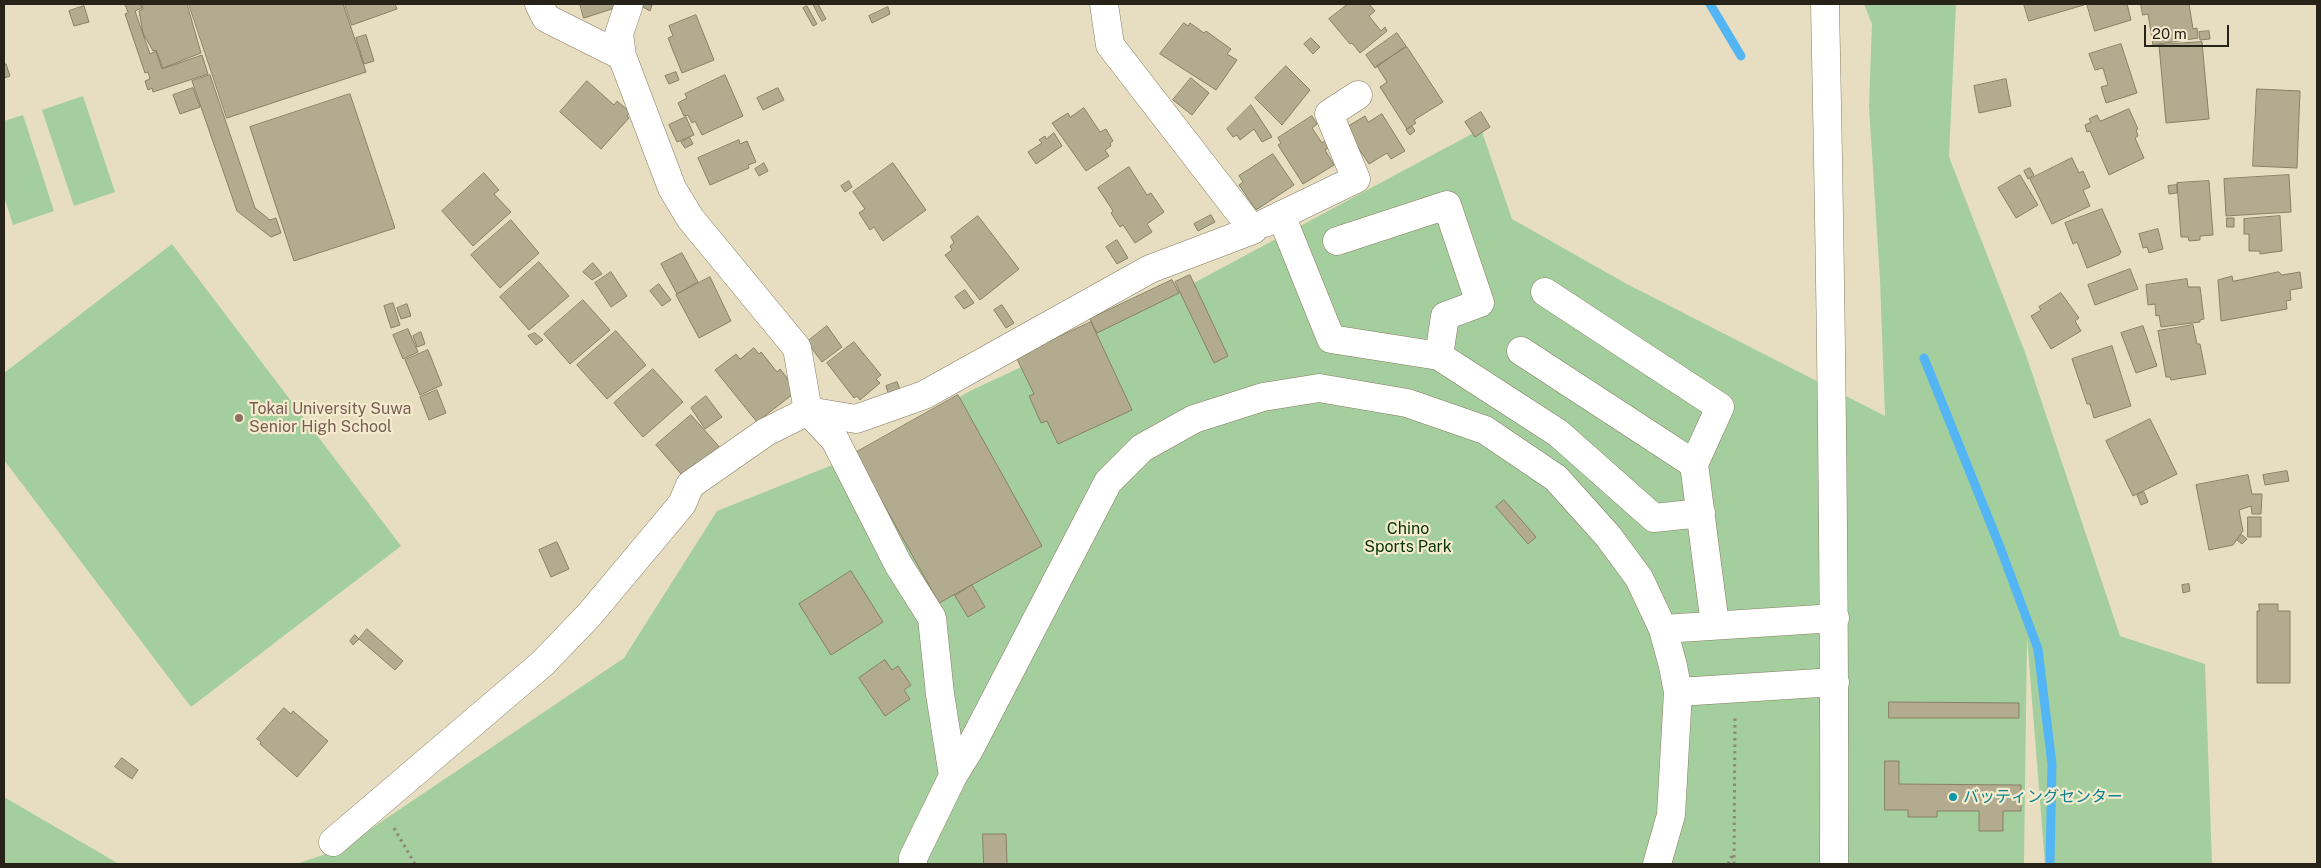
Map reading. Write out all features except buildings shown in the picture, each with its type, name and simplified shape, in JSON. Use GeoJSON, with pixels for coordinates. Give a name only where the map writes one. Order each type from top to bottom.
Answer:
{"type":"FeatureCollection","features":[{"type":"Feature","properties":{"kind":"street"},"geometry":{"type":"LineString","coordinates":[[539,4],[546,18],[622,56]]}},
{"type":"Feature","properties":{"kind":"street"},"geometry":{"type":"LineString","coordinates":[[629,4],[619,34],[622,56],[672,188],[690,218],[797,348],[808,411],[835,440],[898,564],[932,618],[940,694],[953,776]]}},
{"type":"Feature","properties":{"kind":"street"},"geometry":{"type":"LineString","coordinates":[[1104,4],[1110,45],[1253,230]]}},
{"type":"Feature","properties":{"kind":"street"},"geometry":{"type":"LineString","coordinates":[[1825,4],[1832,316],[1835,618],[1834,864]]}},
{"type":"Feature","properties":{"kind":"street"},"geometry":{"type":"LineString","coordinates":[[333,842],[543,663],[590,614],[682,504],[690,486],[766,432],[808,411],[856,419],[924,395],[1150,269],[1253,230],[1356,179],[1329,114],[1358,95]]}},
{"type":"Feature","properties":{"kind":"street"},"geometry":{"type":"LineString","coordinates":[[1337,241],[1447,205],[1480,303],[1445,316],[1439,356]]}},
{"type":"Feature","properties":{"kind":"street"},"geometry":{"type":"LineString","coordinates":[[1281,216],[1331,339],[1439,356],[1558,433],[1654,518],[1700,514]]}},
{"type":"Feature","properties":{"kind":"street"},"geometry":{"type":"LineString","coordinates":[[1545,292],[1720,407],[1694,464],[1715,625]]}},
{"type":"Feature","properties":{"kind":"street"},"geometry":{"type":"LineString","coordinates":[[1521,351],[1694,464]]}},
{"type":"Feature","properties":{"kind":"street"},"geometry":{"type":"LineString","coordinates":[[913,864],[913,858],[953,776],[969,750],[1108,482],[1142,448],[1194,419],[1263,397],[1319,388],[1407,403],[1485,430],[1556,478],[1602,529],[1639,578],[1663,629],[1678,692],[1671,815],[1657,864]]}},
{"type":"Feature","properties":{"kind":"street"},"geometry":{"type":"LineString","coordinates":[[1663,629],[1835,618]]}},
{"type":"Feature","properties":{"kind":"street"},"geometry":{"type":"LineString","coordinates":[[1678,692],[1834,682]]}},
{"type":"Feature","properties":{"kind":"path"},"geometry":{"type":"LineString","coordinates":[[1734,864],[1735,705]]}},
{"type":"Feature","properties":{"kind":"path"},"geometry":{"type":"LineString","coordinates":[[379,801],[415,864]]}},
{"type":"Feature","properties":{"kind":"path"},"geometry":{"type":"LineString","coordinates":[[1728,864],[1734,851]]}},
{"type":"Feature","properties":{"kind":"green space","name":"Chino Sports Park"},"geometry":{"type":"Polygon","coordinates":[[[1864,4],[1956,4],[1949,157],[2026,355],[2120,636],[2205,664],[2212,864],[2045,864],[2027,637],[2024,864],[296,864],[341,849],[624,658],[717,511],[875,448],[968,392],[1151,306],[1481,129],[1512,219],[1625,283],[1885,416],[1880,280],[1869,106],[1872,24],[1864,4]]]}},
{"type":"Feature","properties":{"kind":"green space"},"geometry":{"type":"Polygon","coordinates":[[[83,96],[115,192],[74,206],[42,110],[83,96]]]}},
{"type":"Feature","properties":{"kind":"green space"},"geometry":{"type":"Polygon","coordinates":[[[23,115],[54,211],[13,225],[4,196],[4,121],[23,115]]]}},
{"type":"Feature","properties":{"kind":"green space"},"geometry":{"type":"Polygon","coordinates":[[[172,244],[401,546],[191,707],[4,460],[4,373],[172,244]]]}},
{"type":"Feature","properties":{"kind":"green space"},"geometry":{"type":"Polygon","coordinates":[[[4,797],[119,864],[4,864],[4,797]]]}},
{"type":"Feature","properties":{"kind":"waterway"},"geometry":{"type":"LineString","coordinates":[[1710,4],[1741,56]]}},
{"type":"Feature","properties":{"kind":"waterway"},"geometry":{"type":"LineString","coordinates":[[1924,358],[2000,547],[2038,649],[2052,764],[2050,864]]}},
{"type":"Feature","properties":{"kind":"place","name":"Tokai University Suwa Senior High School"},"geometry":{"type":"Point","coordinates":[239,418]}},
{"type":"Feature","properties":{"kind":"place","name":"バッティングセンター"},"geometry":{"type":"Point","coordinates":[1953,797]}}]}
